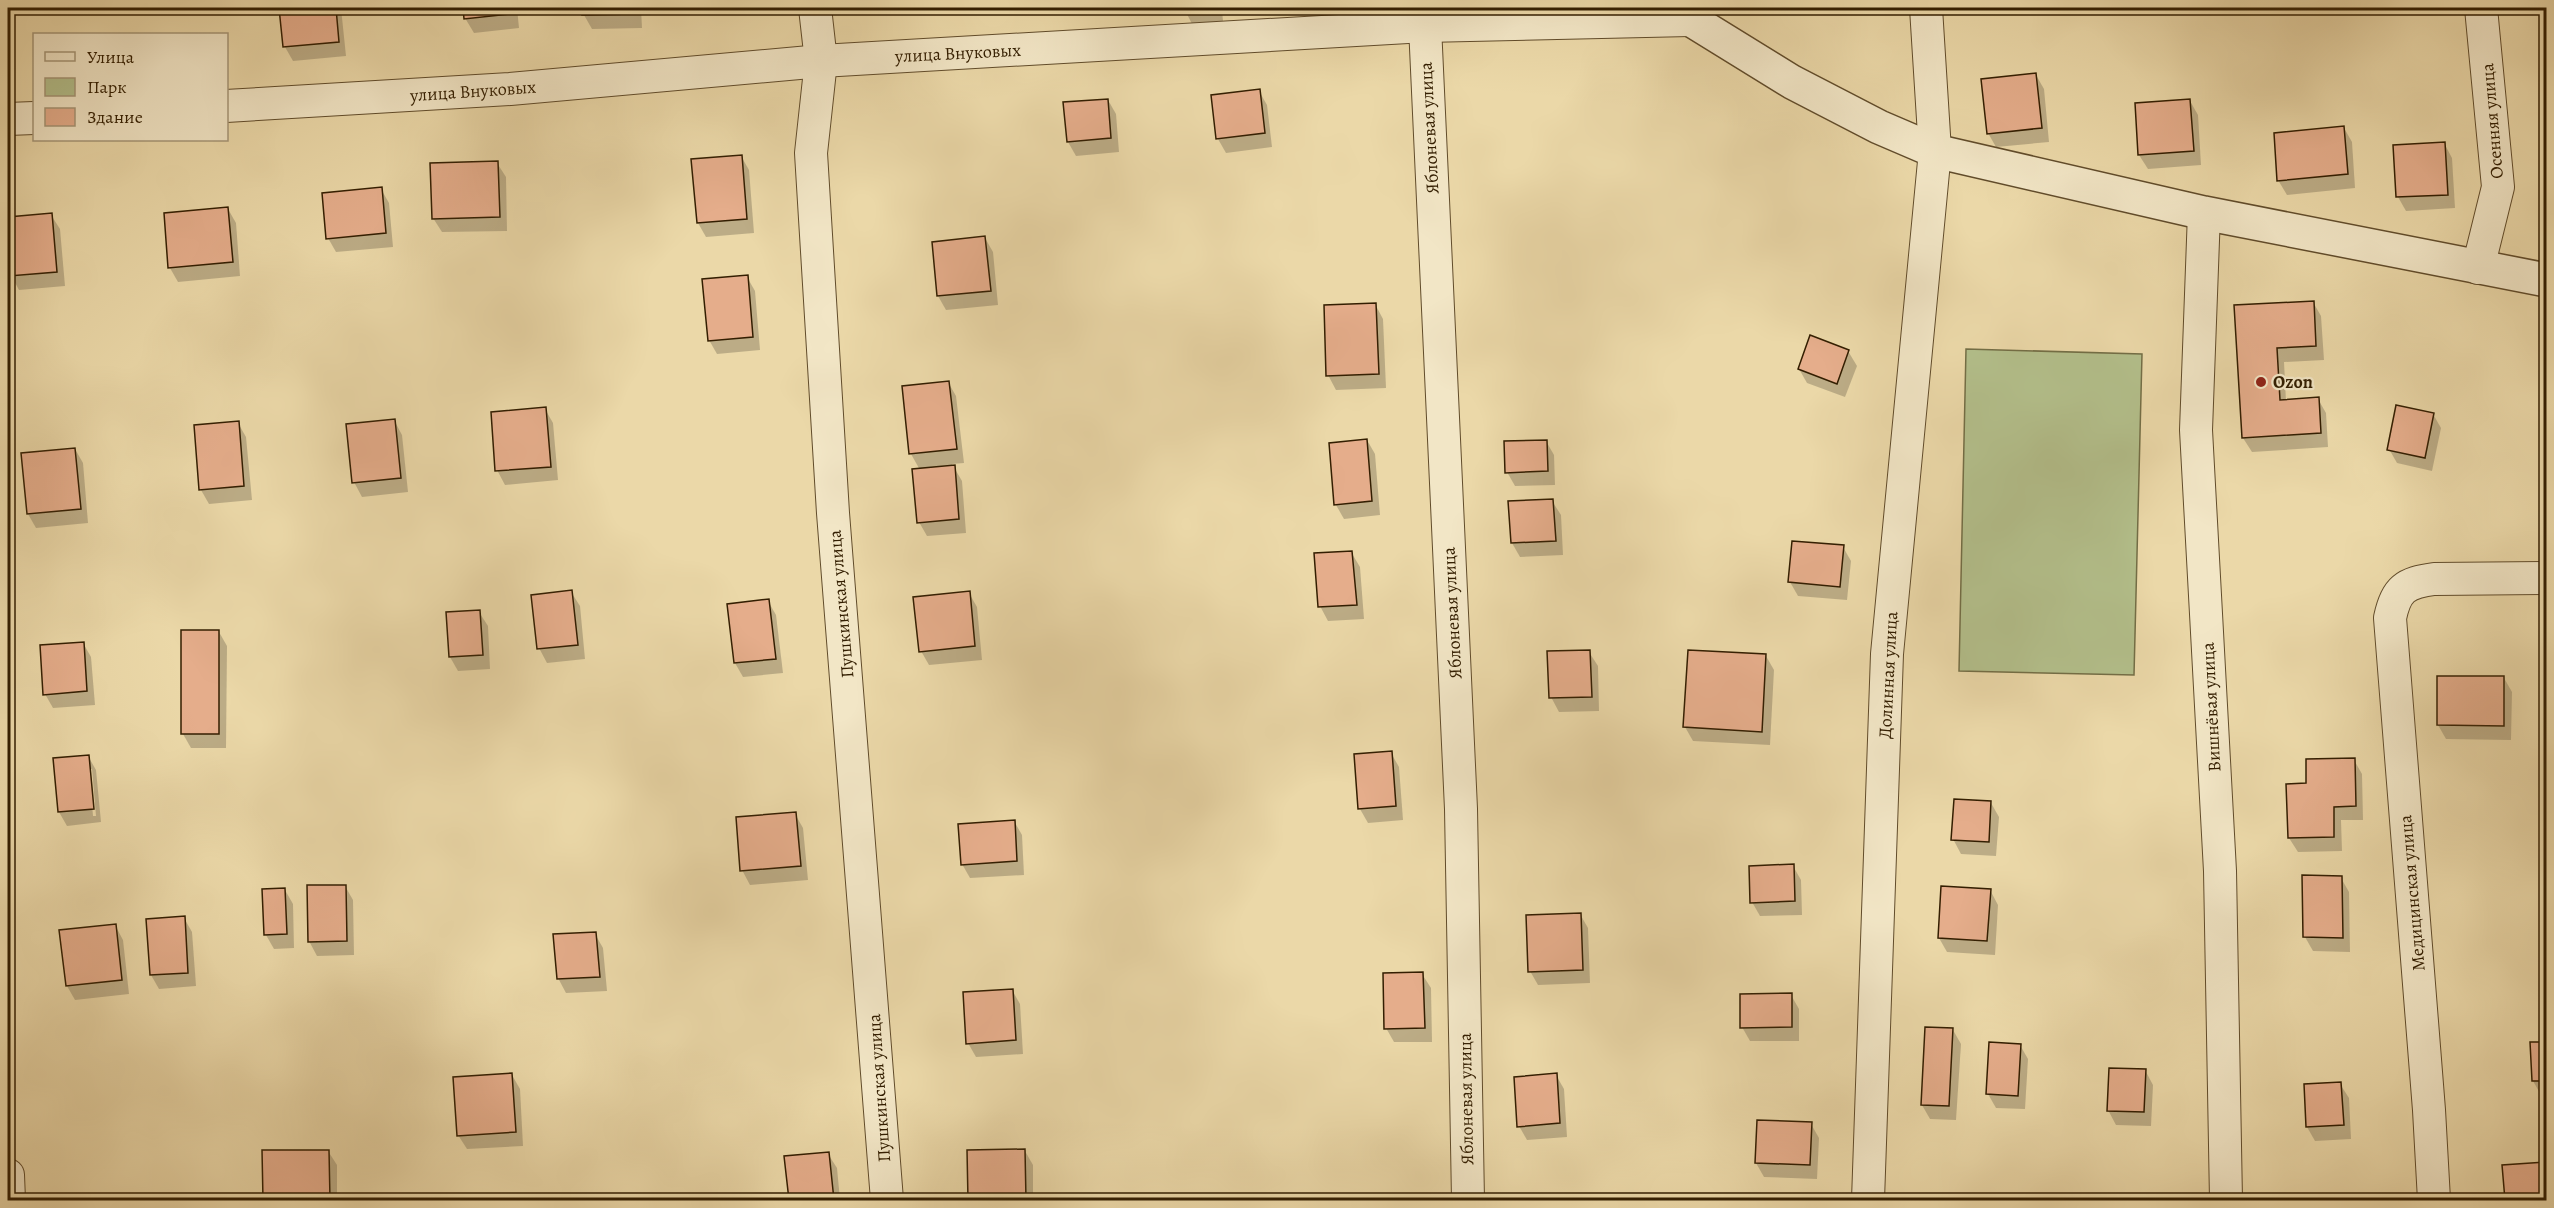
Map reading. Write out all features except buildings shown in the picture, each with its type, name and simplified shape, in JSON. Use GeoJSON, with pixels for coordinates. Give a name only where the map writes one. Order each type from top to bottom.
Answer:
{"type":"FeatureCollection","features":[{"type":"Feature","properties":{"kind":"street","name":"Пушкинская улица"},"geometry":{"type":"LineString","coordinates":[[815,8],[821,61],[811,153],[833,513],[887,1200]]}},
{"type":"Feature","properties":{"kind":"street","name":"Долинная улица"},"geometry":{"type":"LineString","coordinates":[[1868,1200],[1887,654],[1935,151],[1926,8]]}},
{"type":"Feature","properties":{"kind":"street","name":"Осенняя улица"},"geometry":{"type":"LineString","coordinates":[[2478,268],[2498,187],[2481,8]]}},
{"type":"Feature","properties":{"kind":"street","name":"улица Внуковых"},"geometry":{"type":"LineString","coordinates":[[228,106],[510,89],[821,61],[1425,26],[1681,14]]}},
{"type":"Feature","properties":{"kind":"street"},"geometry":{"type":"LineString","coordinates":[[1681,14],[1792,82],[1879,127],[1935,151],[2204,213],[2547,280]]}},
{"type":"Feature","properties":{"kind":"street","name":"Яблоневая улица"},"geometry":{"type":"LineString","coordinates":[[1425,26],[1461,809],[1468,1200]]}},
{"type":"Feature","properties":{"kind":"street"},"geometry":{"type":"LineString","coordinates":[[8,119],[33,118]]}},
{"type":"Feature","properties":{"kind":"street","name":"Вишнёвая улица"},"geometry":{"type":"LineString","coordinates":[[2204,213],[2196,430],[2220,871],[2226,1200]]}},
{"type":"Feature","properties":{"kind":"street","name":"Медицинская улица"},"geometry":{"type":"LineString","coordinates":[[2434,1200],[2390,618],[2394,599],[2402,588],[2417,582],[2434,579],[2547,578]]}},
{"type":"Feature","properties":{"kind":"street"},"geometry":{"type":"LineString","coordinates":[[8,1174],[9,1200]]}},
{"type":"Feature","properties":{"kind":"green space"},"geometry":{"type":"Polygon","coordinates":[[[1966,349],[2142,354],[2134,675],[1959,671],[1966,349]]]}},
{"type":"Feature","properties":{"kind":"place","name":"Ozon"},"geometry":{"type":"Point","coordinates":[2261,382]}}]}
